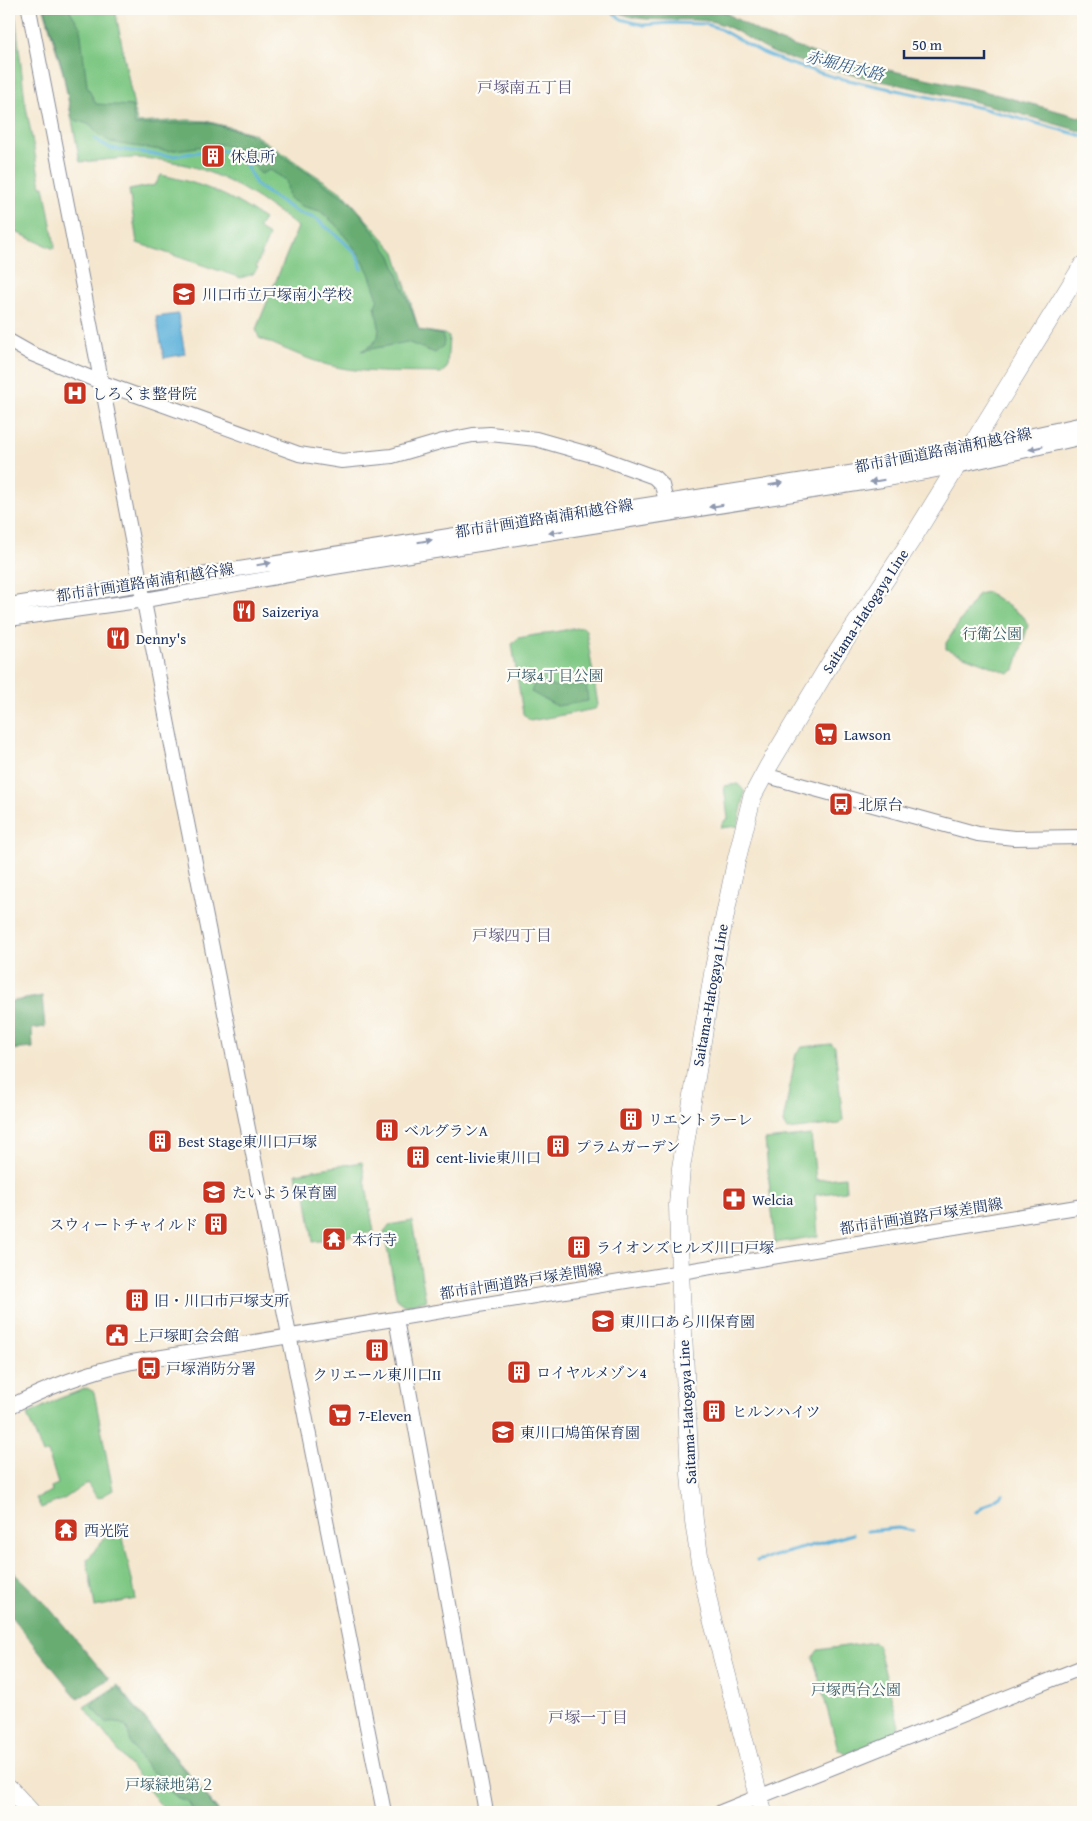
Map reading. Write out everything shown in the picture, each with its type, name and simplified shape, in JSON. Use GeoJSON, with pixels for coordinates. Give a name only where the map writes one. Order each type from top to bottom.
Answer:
{"type":"FeatureCollection","features":[{"type":"Feature","properties":{"kind":"main road","name":"Saitama-Hatogaya Line"},"geometry":{"type":"LineString","coordinates":[[760,1804],[721,1661],[700,1562],[690,1474],[680,1272],[679,1186],[714,968],[736,862],[752,797],[764,775],[831,662],[969,450],[1083,266]]}},
{"type":"Feature","properties":{"kind":"main road"},"geometry":{"type":"LineString","coordinates":[[9,1788],[31,1812]]}},
{"type":"Feature","properties":{"kind":"street"},"geometry":{"type":"LineString","coordinates":[[29,9],[180,787],[384,1812]]}},
{"type":"Feature","properties":{"kind":"street"},"geometry":{"type":"LineString","coordinates":[[9,341],[32,354],[103,383],[299,454],[342,461],[392,456],[443,440],[473,435],[490,434],[536,439],[599,456],[654,477],[662,485],[666,502]]}},
{"type":"Feature","properties":{"kind":"street","name":"都市計画道路南浦和越谷線"},"geometry":{"type":"LineString","coordinates":[[9,605],[894,466],[969,450],[1083,436]]}},
{"type":"Feature","properties":{"kind":"street","name":"都市計画道路南浦和越谷線"},"geometry":{"type":"LineString","coordinates":[[9,619],[145,600],[334,567],[882,480],[957,466],[1083,436]]}},
{"type":"Feature","properties":{"kind":"street"},"geometry":{"type":"LineString","coordinates":[[764,775],[978,834],[1014,838],[1083,837]]}},
{"type":"Feature","properties":{"kind":"street","name":"都市計画道路戸塚差間線"},"geometry":{"type":"LineString","coordinates":[[9,1407],[53,1386],[94,1371],[132,1362],[1083,1206]]}},
{"type":"Feature","properties":{"kind":"street"},"geometry":{"type":"LineString","coordinates":[[396,1319],[486,1812]]}},
{"type":"Feature","properties":{"kind":"street"},"geometry":{"type":"LineString","coordinates":[[721,1812],[760,1804],[1083,1667]]}},
{"type":"Feature","properties":{"kind":"green space"},"geometry":{"type":"Polygon","coordinates":[[[9,9],[14,9],[25,101],[41,186],[44,186],[54,249],[9,229],[9,9]]]}},
{"type":"Feature","properties":{"kind":"green space"},"geometry":{"type":"Polygon","coordinates":[[[44,9],[115,9],[137,123],[188,120],[206,121],[252,133],[344,194],[395,252],[419,330],[444,334],[449,337],[447,368],[441,373],[374,372],[336,367],[297,354],[259,338],[256,329],[298,227],[260,199],[222,178],[202,170],[181,164],[134,158],[80,162],[63,73],[44,9]]]}},
{"type":"Feature","properties":{"kind":"green space"},"geometry":{"type":"Polygon","coordinates":[[[45,9],[69,9],[80,27],[87,86],[96,104],[132,106],[135,125],[205,122],[248,133],[347,199],[358,210],[391,256],[419,330],[442,335],[443,346],[435,353],[407,342],[361,351],[372,345],[378,337],[379,327],[375,306],[378,299],[369,273],[359,254],[336,225],[320,211],[301,206],[289,198],[286,180],[270,170],[261,174],[244,154],[237,149],[220,144],[168,151],[126,145],[111,142],[98,134],[91,125],[72,119],[63,71],[45,9]]]}},
{"type":"Feature","properties":{"kind":"green space"},"geometry":{"type":"Polygon","coordinates":[[[614,9],[719,9],[770,38],[820,55],[980,90],[1083,118],[1083,132],[975,102],[850,74],[785,57],[776,54],[732,29],[714,22],[703,20],[647,19],[623,14],[614,9]]]}},
{"type":"Feature","properties":{"kind":"green space"},"geometry":{"type":"Polygon","coordinates":[[[161,175],[215,191],[264,219],[258,228],[269,236],[256,267],[258,268],[253,274],[241,278],[137,243],[129,190],[155,185],[161,175]]]}},
{"type":"Feature","properties":{"kind":"green space","name":"行衛公園"},"geometry":{"type":"Polygon","coordinates":[[[988,592],[1024,617],[1028,625],[1015,670],[1008,673],[946,649],[946,643],[978,594],[988,592]]]}},
{"type":"Feature","properties":{"kind":"green space","name":"戸塚4丁目公園"},"geometry":{"type":"Polygon","coordinates":[[[583,627],[586,630],[598,705],[595,709],[530,721],[523,714],[512,644],[518,638],[583,627]]]}},
{"type":"Feature","properties":{"kind":"green space"},"geometry":{"type":"Polygon","coordinates":[[[535,682],[554,686],[586,682],[588,701],[557,706],[531,692],[535,682]]]}},
{"type":"Feature","properties":{"kind":"green space"},"geometry":{"type":"Polygon","coordinates":[[[738,784],[745,792],[738,826],[720,828],[725,820],[728,819],[724,786],[738,784]]]}},
{"type":"Feature","properties":{"kind":"green space"},"geometry":{"type":"Polygon","coordinates":[[[42,996],[45,1027],[32,1029],[33,1048],[10,1050],[9,1002],[42,996]]]}},
{"type":"Feature","properties":{"kind":"green space"},"geometry":{"type":"Polygon","coordinates":[[[832,1044],[835,1047],[843,1120],[839,1124],[787,1130],[783,1123],[796,1053],[802,1047],[832,1044]]]}},
{"type":"Feature","properties":{"kind":"green space"},"geometry":{"type":"Polygon","coordinates":[[[811,1135],[816,1180],[845,1177],[846,1191],[815,1195],[818,1236],[775,1243],[765,1140],[811,1135]]]}},
{"type":"Feature","properties":{"kind":"green space"},"geometry":{"type":"Polygon","coordinates":[[[362,1162],[374,1232],[313,1242],[305,1187],[298,1187],[296,1173],[362,1162]]]}},
{"type":"Feature","properties":{"kind":"green space"},"geometry":{"type":"Polygon","coordinates":[[[412,1221],[426,1301],[404,1305],[397,1300],[384,1233],[389,1225],[412,1221]]]}},
{"type":"Feature","properties":{"kind":"green space"},"geometry":{"type":"Polygon","coordinates":[[[87,1388],[94,1392],[113,1490],[99,1498],[87,1483],[64,1499],[41,1508],[36,1498],[52,1491],[51,1487],[58,1484],[48,1452],[43,1454],[27,1415],[58,1399],[87,1388]]]}},
{"type":"Feature","properties":{"kind":"green space"},"geometry":{"type":"Polygon","coordinates":[[[121,1528],[136,1599],[95,1607],[87,1560],[111,1530],[121,1528]]]}},
{"type":"Feature","properties":{"kind":"green space"},"geometry":{"type":"Polygon","coordinates":[[[9,1556],[15,1574],[45,1603],[109,1679],[78,1699],[9,1614],[9,1556]]]}},
{"type":"Feature","properties":{"kind":"green space","name":"戸塚西台公園"},"geometry":{"type":"Polygon","coordinates":[[[874,1642],[878,1646],[899,1726],[895,1733],[847,1754],[838,1749],[813,1657],[818,1650],[874,1642]]]}},
{"type":"Feature","properties":{"kind":"green space","name":"戸塚緑地第２"},"geometry":{"type":"Polygon","coordinates":[[[118,1685],[219,1812],[166,1812],[84,1707],[118,1685]]]}},
{"type":"Feature","properties":{"kind":"green space","name":"戸塚緑地第２"},"geometry":{"type":"Polygon","coordinates":[[[118,1687],[218,1812],[193,1812],[189,1802],[178,1798],[168,1790],[158,1775],[149,1770],[132,1746],[127,1728],[117,1722],[106,1723],[91,1705],[118,1687]]]}},
{"type":"Feature","properties":{"kind":"water"},"geometry":{"type":"Polygon","coordinates":[[[178,314],[185,354],[164,358],[156,317],[178,314]]]}},
{"type":"Feature","properties":{"kind":"waterway","name":"赤堀用水路"},"geometry":{"type":"LineString","coordinates":[[609,9],[621,19],[644,25],[670,23],[706,24],[718,28],[763,53],[834,77],[981,108],[1083,136]]}},
{"type":"Feature","properties":{"kind":"waterway"},"geometry":{"type":"LineString","coordinates":[[95,139],[110,148],[161,155],[173,156],[212,150],[226,151],[239,156],[245,163],[257,186],[297,212],[315,218],[357,255],[362,269]]}},
{"type":"Feature","properties":{"kind":"waterway"},"geometry":{"type":"LineString","coordinates":[[976,1512],[1003,1494]]}},
{"type":"Feature","properties":{"kind":"waterway"},"geometry":{"type":"LineString","coordinates":[[867,1531],[898,1528],[913,1531]]}},
{"type":"Feature","properties":{"kind":"waterway"},"geometry":{"type":"LineString","coordinates":[[757,1561],[853,1534]]}},
{"type":"Feature","properties":{"kind":"place","name":"休息所"},"geometry":{"type":"Point","coordinates":[213,156]}},
{"type":"Feature","properties":{"kind":"place","name":"川口市立戸塚南小学校"},"geometry":{"type":"Point","coordinates":[184,294]}},
{"type":"Feature","properties":{"kind":"place","name":"しろくま整骨院"},"geometry":{"type":"Point","coordinates":[75,393]}},
{"type":"Feature","properties":{"kind":"place","name":"Saizeriya"},"geometry":{"type":"Point","coordinates":[244,611]}},
{"type":"Feature","properties":{"kind":"place","name":"Denny's"},"geometry":{"type":"Point","coordinates":[118,638]}},
{"type":"Feature","properties":{"kind":"place","name":"Lawson"},"geometry":{"type":"Point","coordinates":[826,734]}},
{"type":"Feature","properties":{"kind":"place","name":"北原台"},"geometry":{"type":"Point","coordinates":[841,804]}},
{"type":"Feature","properties":{"kind":"place","name":"リエントラーレ"},"geometry":{"type":"Point","coordinates":[631,1119]}},
{"type":"Feature","properties":{"kind":"place","name":"ベルグランA"},"geometry":{"type":"Point","coordinates":[387,1130]}},
{"type":"Feature","properties":{"kind":"place","name":"Best Stage東川口戸塚"},"geometry":{"type":"Point","coordinates":[160,1141]}},
{"type":"Feature","properties":{"kind":"place","name":"プラムガーデン"},"geometry":{"type":"Point","coordinates":[558,1146]}},
{"type":"Feature","properties":{"kind":"place","name":"cent-livie東川口"},"geometry":{"type":"Point","coordinates":[418,1157]}},
{"type":"Feature","properties":{"kind":"place","name":"たいよう保育園"},"geometry":{"type":"Point","coordinates":[214,1192]}},
{"type":"Feature","properties":{"kind":"place","name":"Welcia"},"geometry":{"type":"Point","coordinates":[734,1199]}},
{"type":"Feature","properties":{"kind":"place","name":"スウィートチャイルド"},"geometry":{"type":"Point","coordinates":[216,1224]}},
{"type":"Feature","properties":{"kind":"place","name":"本行寺"},"geometry":{"type":"Point","coordinates":[334,1239]}},
{"type":"Feature","properties":{"kind":"place","name":"ライオンズヒルズ川口戸塚"},"geometry":{"type":"Point","coordinates":[579,1247]}},
{"type":"Feature","properties":{"kind":"place","name":"旧・川口市戸塚支所"},"geometry":{"type":"Point","coordinates":[137,1300]}},
{"type":"Feature","properties":{"kind":"place","name":"東川口あら川保育園"},"geometry":{"type":"Point","coordinates":[603,1321]}},
{"type":"Feature","properties":{"kind":"place","name":"上戸塚町会会館"},"geometry":{"type":"Point","coordinates":[117,1335]}},
{"type":"Feature","properties":{"kind":"place","name":"クリエール東川口Ⅱ"},"geometry":{"type":"Point","coordinates":[377,1350]}},
{"type":"Feature","properties":{"kind":"place","name":"戸塚消防分署"},"geometry":{"type":"Point","coordinates":[149,1368]}},
{"type":"Feature","properties":{"kind":"place","name":"ロイヤルメゾン4"},"geometry":{"type":"Point","coordinates":[519,1372]}},
{"type":"Feature","properties":{"kind":"place","name":"ヒルンハイツ"},"geometry":{"type":"Point","coordinates":[714,1411]}},
{"type":"Feature","properties":{"kind":"place","name":"7-Eleven"},"geometry":{"type":"Point","coordinates":[340,1415]}},
{"type":"Feature","properties":{"kind":"place","name":"東川口鳩笛保育園"},"geometry":{"type":"Point","coordinates":[503,1432]}},
{"type":"Feature","properties":{"kind":"place","name":"西光院"},"geometry":{"type":"Point","coordinates":[66,1530]}},
{"type":"Feature","properties":{"kind":"district","name":"戸塚南五丁目"},"geometry":{"type":"Point","coordinates":[525,87]}},
{"type":"Feature","properties":{"kind":"district","name":"戸塚四丁目"},"geometry":{"type":"Point","coordinates":[512,935]}},
{"type":"Feature","properties":{"kind":"district","name":"戸塚一丁目"},"geometry":{"type":"Point","coordinates":[588,1717]}}]}
